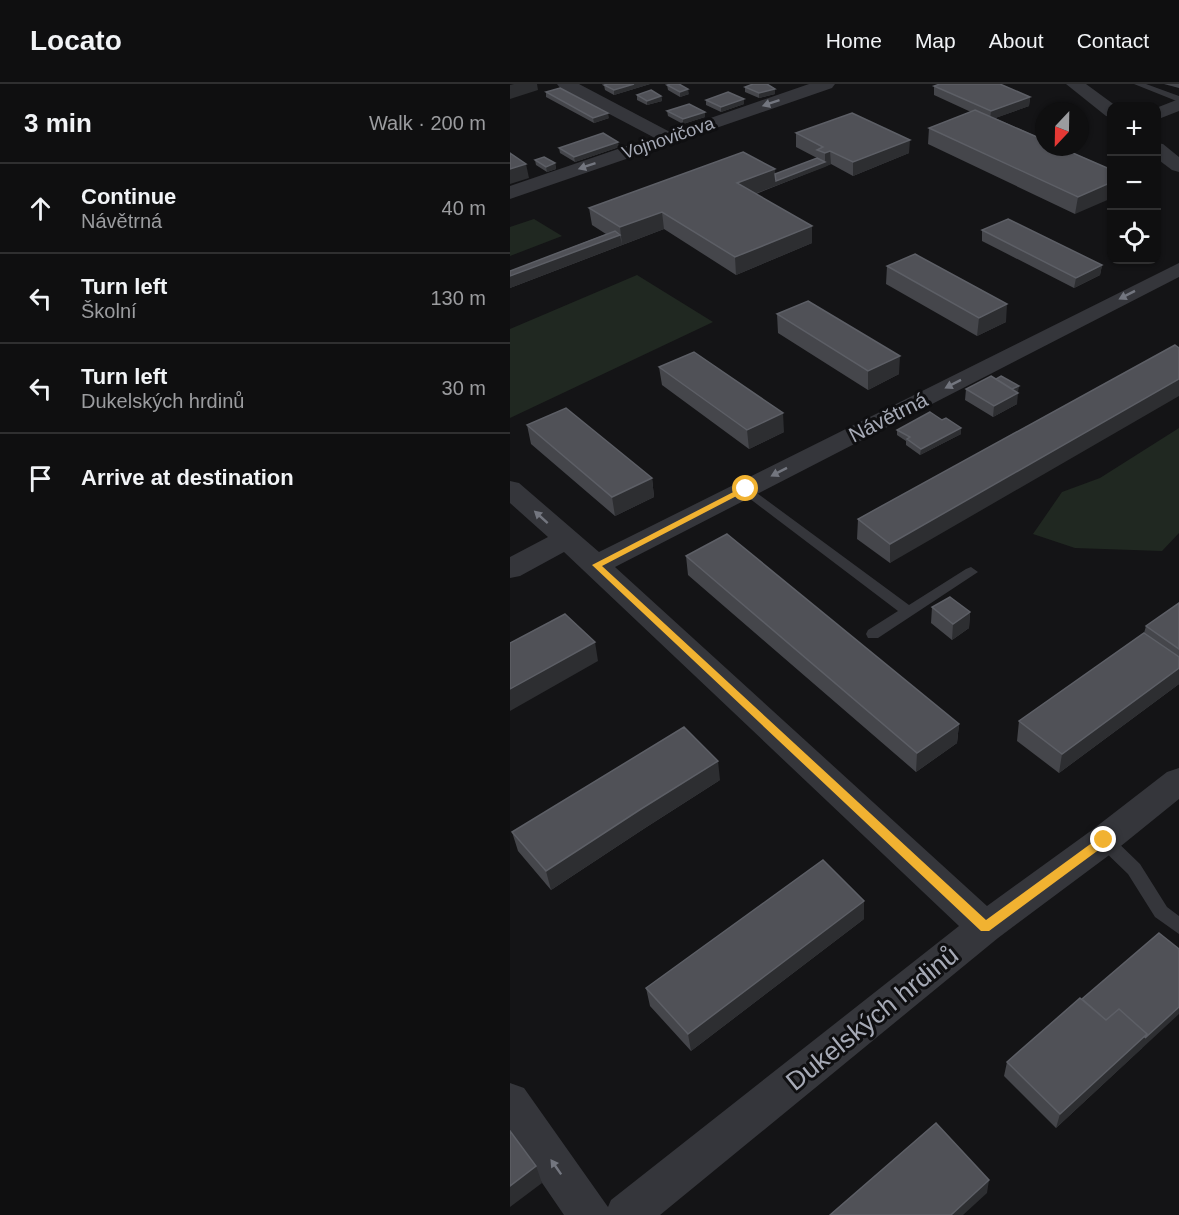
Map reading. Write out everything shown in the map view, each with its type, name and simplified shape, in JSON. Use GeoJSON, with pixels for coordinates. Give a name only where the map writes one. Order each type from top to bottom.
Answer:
{"type":"FeatureCollection","features":[{"type":"Feature","properties":{"kind":"street"},"geometry":{"type":"LineString","coordinates":[[566,84],[668,138]]}},
{"type":"Feature","properties":{"kind":"street","name":"Vojnovičova"},"geometry":{"type":"LineString","coordinates":[[510,193],[826,84]]}},
{"type":"Feature","properties":{"kind":"street"},"geometry":{"type":"LineString","coordinates":[[1075,84],[1107,108]]}},
{"type":"Feature","properties":{"kind":"street"},"geometry":{"type":"LineString","coordinates":[[1161,113],[1179,104]]}},
{"type":"Feature","properties":{"kind":"street"},"geometry":{"type":"LineString","coordinates":[[1161,152],[1179,166]]}},
{"type":"Feature","properties":{"kind":"street","name":"Návětrná"},"geometry":{"type":"LineString","coordinates":[[596,565],[1179,268]]}},
{"type":"Feature","properties":{"kind":"street"},"geometry":{"type":"LineString","coordinates":[[510,489],[596,565],[985,927]]}},
{"type":"Feature","properties":{"kind":"street"},"geometry":{"type":"LineString","coordinates":[[510,568],[566,539]]}},
{"type":"Feature","properties":{"kind":"street","name":"Dukelských hrdinů"},"geometry":{"type":"LineString","coordinates":[[626,1215],[985,927],[1104,840],[1179,781]]}},
{"type":"Feature","properties":{"kind":"street"},"geometry":{"type":"LineString","coordinates":[[510,1102],[590,1215]]}},
{"type":"Feature","properties":{"kind":"lane"},"geometry":{"type":"LineString","coordinates":[[1138,84],[1179,99]]}},
{"type":"Feature","properties":{"kind":"lane"},"geometry":{"type":"LineString","coordinates":[[746,489],[909,612]]}},
{"type":"Feature","properties":{"kind":"lane"},"geometry":{"type":"LineString","coordinates":[[873,634],[971,572]]}},
{"type":"Feature","properties":{"kind":"lane"},"geometry":{"type":"LineString","coordinates":[[1104,840],[1134,869],[1161,912],[1179,926]]}},
{"type":"Feature","properties":{"kind":"shaded area"},"geometry":{"type":"Polygon","coordinates":[[[534,219],[562,236],[510,256],[510,227],[534,219]]]}},
{"type":"Feature","properties":{"kind":"shaded area"},"geometry":{"type":"Polygon","coordinates":[[[637,275],[713,322],[510,418],[510,329],[637,275]]]}},
{"type":"Feature","properties":{"kind":"shaded area"},"geometry":{"type":"Polygon","coordinates":[[[1179,428],[1179,533],[1162,551],[1075,548],[1033,534],[1062,492],[1100,478],[1179,428]]]}},
{"type":"Feature","properties":{"kind":"building"},"geometry":{"type":"Polygon","coordinates":[[[634,84],[614,90],[604,85],[634,84]]]}},
{"type":"Feature","properties":{"kind":"building"},"geometry":{"type":"Polygon","coordinates":[[[679,84],[688,89],[680,92],[667,85],[679,84]]]}},
{"type":"Feature","properties":{"kind":"building"},"geometry":{"type":"Polygon","coordinates":[[[753,84],[767,84],[775,89],[759,93],[745,87],[753,84]]]}},
{"type":"Feature","properties":{"kind":"building"},"geometry":{"type":"Polygon","coordinates":[[[940,84],[1000,84],[1030,97],[991,111],[934,86],[940,84]]]}},
{"type":"Feature","properties":{"kind":"building"},"geometry":{"type":"Polygon","coordinates":[[[560,88],[608,113],[593,118],[546,92],[560,88]]]}},
{"type":"Feature","properties":{"kind":"building"},"geometry":{"type":"Polygon","coordinates":[[[651,90],[661,96],[647,101],[637,95],[651,90]]]}},
{"type":"Feature","properties":{"kind":"building"},"geometry":{"type":"Polygon","coordinates":[[[728,92],[744,99],[721,107],[706,100],[728,92]]]}},
{"type":"Feature","properties":{"kind":"building"},"geometry":{"type":"Polygon","coordinates":[[[689,104],[705,112],[683,119],[667,111],[689,104]]]}},
{"type":"Feature","properties":{"kind":"building"},"geometry":{"type":"Polygon","coordinates":[[[975,110],[1035,136],[1035,156],[1080,156],[1107,168],[1107,184],[1078,197],[929,128],[975,110]]]}},
{"type":"Feature","properties":{"kind":"building"},"geometry":{"type":"Polygon","coordinates":[[[852,113],[910,140],[853,162],[830,151],[825,153],[817,150],[823,147],[796,133],[852,113]]]}},
{"type":"Feature","properties":{"kind":"building"},"geometry":{"type":"Polygon","coordinates":[[[603,133],[618,142],[574,157],[559,148],[603,133]]]}},
{"type":"Feature","properties":{"kind":"building"},"geometry":{"type":"Polygon","coordinates":[[[743,152],[775,169],[737,183],[812,226],[735,257],[662,212],[620,227],[589,208],[743,152]]]}},
{"type":"Feature","properties":{"kind":"building"},"geometry":{"type":"Polygon","coordinates":[[[510,153],[526,164],[510,169],[510,153]]]}},
{"type":"Feature","properties":{"kind":"building"},"geometry":{"type":"Polygon","coordinates":[[[544,157],[555,163],[546,167],[535,160],[544,157]]]}},
{"type":"Feature","properties":{"kind":"building"},"geometry":{"type":"Polygon","coordinates":[[[817,158],[825,162],[776,181],[775,174],[817,158]]]}},
{"type":"Feature","properties":{"kind":"building"},"geometry":{"type":"Polygon","coordinates":[[[1008,219],[1102,265],[1076,278],[982,230],[1008,219]]]}},
{"type":"Feature","properties":{"kind":"building"},"geometry":{"type":"Polygon","coordinates":[[[615,231],[620,235],[510,276],[510,271],[615,231]]]}},
{"type":"Feature","properties":{"kind":"building"},"geometry":{"type":"Polygon","coordinates":[[[915,254],[1007,304],[979,318],[887,266],[915,254]]]}},
{"type":"Feature","properties":{"kind":"building"},"geometry":{"type":"Polygon","coordinates":[[[808,301],[900,356],[868,371],[777,314],[808,301]]]}},
{"type":"Feature","properties":{"kind":"building"},"geometry":{"type":"Polygon","coordinates":[[[1175,345],[1179,348],[1179,379],[890,544],[858,519],[1175,345]]]}},
{"type":"Feature","properties":{"kind":"building"},"geometry":{"type":"Polygon","coordinates":[[[694,352],[783,413],[747,430],[659,367],[694,352]]]}},
{"type":"Feature","properties":{"kind":"building"},"geometry":{"type":"Polygon","coordinates":[[[991,376],[1018,393],[994,406],[966,389],[991,376]]]}},
{"type":"Feature","properties":{"kind":"building"},"geometry":{"type":"Polygon","coordinates":[[[1001,376],[1019,386],[1012,389],[996,379],[1001,376]]]}},
{"type":"Feature","properties":{"kind":"building"},"geometry":{"type":"Polygon","coordinates":[[[566,408],[652,478],[612,497],[527,425],[566,408]]]}},
{"type":"Feature","properties":{"kind":"building"},"geometry":{"type":"Polygon","coordinates":[[[930,412],[942,420],[946,418],[961,428],[921,449],[907,439],[910,437],[897,430],[930,412]]]}},
{"type":"Feature","properties":{"kind":"building"},"geometry":{"type":"Polygon","coordinates":[[[727,534],[959,724],[917,753],[686,556],[727,534]]]}},
{"type":"Feature","properties":{"kind":"building"},"geometry":{"type":"Polygon","coordinates":[[[950,597],[970,612],[953,624],[932,607],[950,597]]]}},
{"type":"Feature","properties":{"kind":"building"},"geometry":{"type":"Polygon","coordinates":[[[1179,603],[1179,649],[1146,626],[1179,603]]]}},
{"type":"Feature","properties":{"kind":"building"},"geometry":{"type":"Polygon","coordinates":[[[565,614],[595,642],[510,689],[510,643],[565,614]]]}},
{"type":"Feature","properties":{"kind":"building"},"geometry":{"type":"Polygon","coordinates":[[[1144,633],[1179,657],[1179,668],[1062,754],[1019,721],[1144,633]]]}},
{"type":"Feature","properties":{"kind":"building"},"geometry":{"type":"Polygon","coordinates":[[[684,727],[718,761],[546,871],[512,832],[684,727]]]}},
{"type":"Feature","properties":{"kind":"building"},"geometry":{"type":"Polygon","coordinates":[[[823,860],[864,901],[688,1034],[646,988],[823,860]]]}},
{"type":"Feature","properties":{"kind":"building"},"geometry":{"type":"Polygon","coordinates":[[[1159,933],[1179,949],[1179,1007],[1145,1038],[1147,1034],[1119,1009],[1106,1020],[1082,999],[1159,933]]]}},
{"type":"Feature","properties":{"kind":"building"},"geometry":{"type":"Polygon","coordinates":[[[1080,998],[1106,1020],[1119,1009],[1147,1034],[1060,1114],[1007,1062],[1080,998]]]}},
{"type":"Feature","properties":{"kind":"building"},"geometry":{"type":"Polygon","coordinates":[[[936,1123],[989,1180],[951,1215],[830,1215],[936,1123]]]}},
{"type":"Feature","properties":{"kind":"building"},"geometry":{"type":"Polygon","coordinates":[[[510,1131],[536,1166],[510,1186],[510,1131]]]}},
{"type":"Feature","properties":{"kind":"route"},"geometry":{"type":"LineString","coordinates":[[746,489],[596,565],[985,927],[1104,840]]}}]}
